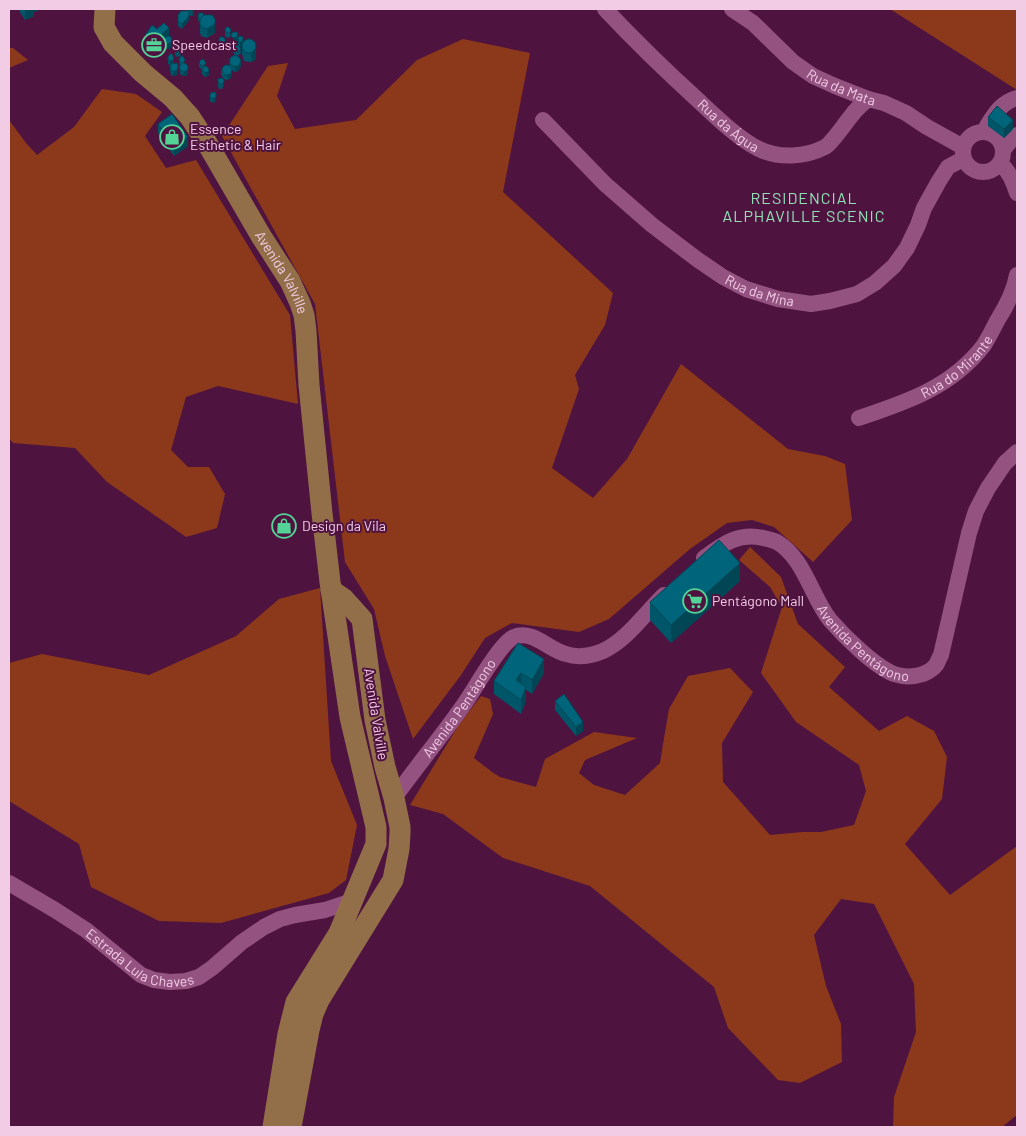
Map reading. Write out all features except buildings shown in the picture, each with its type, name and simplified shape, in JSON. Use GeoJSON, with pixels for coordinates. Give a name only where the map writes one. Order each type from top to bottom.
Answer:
{"type":"FeatureCollection","features":[{"type":"Feature","properties":{"kind":"main road","name":"Avenida Valville"},"geometry":{"type":"LineString","coordinates":[[105,9],[104,27],[112,43],[143,74],[173,98],[190,117],[290,281],[300,303],[306,331],[313,424],[342,662],[350,717],[376,836]]}},
{"type":"Feature","properties":{"kind":"main road","name":"Avenida Valville"},"geometry":{"type":"LineString","coordinates":[[332,590],[344,599],[362,619],[377,729],[400,827],[399,849]]}},
{"type":"Feature","properties":{"kind":"main road"},"geometry":{"type":"LineString","coordinates":[[342,662],[352,657],[362,660],[369,675]]}},
{"type":"Feature","properties":{"kind":"main road"},"geometry":{"type":"LineString","coordinates":[[273,1127],[288,1034],[296,1002],[339,933],[381,823],[390,821],[400,827]]}},
{"type":"Feature","properties":{"kind":"main road"},"geometry":{"type":"LineString","coordinates":[[376,836],[379,851],[387,855],[395,853],[399,849]]}},
{"type":"Feature","properties":{"kind":"main road"},"geometry":{"type":"LineString","coordinates":[[291,1127],[308,1030],[313,1014],[319,1000],[393,880],[399,849]]}},
{"type":"Feature","properties":{"kind":"street","name":"Rua da Água"},"geometry":{"type":"LineString","coordinates":[[605,9],[661,66],[712,113],[736,134],[759,149],[775,154],[793,156],[812,152],[827,146],[853,113],[868,99]]}},
{"type":"Feature","properties":{"kind":"street","name":"Rua da Mata"},"geometry":{"type":"LineString","coordinates":[[732,9],[753,23],[793,62],[814,76],[868,99],[884,103],[906,114],[963,153]]}},
{"type":"Feature","properties":{"kind":"street"},"geometry":{"type":"LineString","coordinates":[[983,132],[995,112],[1006,102],[1017,98]]}},
{"type":"Feature","properties":{"kind":"street","name":"Rua da Mina"},"geometry":{"type":"LineString","coordinates":[[543,120],[605,184],[652,225],[698,260],[723,277],[746,289],[778,299],[811,304],[856,294],[875,283],[894,266],[907,248],[924,208],[939,181],[948,167],[963,153]]}},
{"type":"Feature","properties":{"kind":"street"},"geometry":{"type":"LineString","coordinates":[[1017,135],[1012,139],[1001,156],[995,168],[990,171],[977,172],[971,169],[963,153],[966,141],[976,132],[990,133],[997,137],[1001,143],[1001,156],[1014,182],[1017,193]]}},
{"type":"Feature","properties":{"kind":"street","name":"Rua do Mirante"},"geometry":{"type":"LineString","coordinates":[[859,418],[919,396],[942,383],[966,364],[984,344],[1007,305],[1017,275]]}},
{"type":"Feature","properties":{"kind":"street","name":"Avenida Pentágono"},"geometry":{"type":"LineString","coordinates":[[696,565],[719,546],[731,540],[756,536],[776,541],[788,550],[801,568],[829,619],[856,646],[894,674],[917,676],[935,666],[941,655],[969,533],[976,511],[988,488],[1006,463],[1017,452]]}},
{"type":"Feature","properties":{"kind":"street","name":"Avenida Pentágono"},"geometry":{"type":"LineString","coordinates":[[394,798],[464,704],[508,640],[521,635],[528,635],[565,654],[587,656],[605,650],[625,636],[675,585]]}},
{"type":"Feature","properties":{"kind":"street","name":"Estrada Lula Chaves"},"geometry":{"type":"LineString","coordinates":[[9,883],[86,930],[141,975],[154,980],[170,982],[186,981],[199,976],[212,968],[242,942],[272,923],[294,915],[325,910],[352,901]]}},
{"type":"Feature","properties":{"kind":"street"},"geometry":{"type":"LineString","coordinates":[[325,910],[335,917],[339,933]]}},
{"type":"Feature","properties":{"kind":"shaded area"},"geometry":{"type":"Polygon","coordinates":[[[890,9],[1017,9],[1017,90],[890,9]]]}},
{"type":"Feature","properties":{"kind":"shaded area"},"geometry":{"type":"Polygon","coordinates":[[[463,39],[530,53],[503,192],[613,293],[605,325],[575,375],[579,389],[552,468],[593,498],[627,459],[681,364],[788,449],[825,456],[845,464],[852,520],[813,562],[774,527],[752,520],[727,523],[690,549],[609,619],[579,632],[512,623],[485,638],[461,675],[413,739],[385,656],[374,609],[345,562],[315,304],[222,136],[268,66],[288,63],[277,96],[295,129],[356,120],[417,60],[463,39]]]}},
{"type":"Feature","properties":{"kind":"shaded area"},"geometry":{"type":"Polygon","coordinates":[[[9,48],[13,48],[28,60],[9,68],[9,48]]]}},
{"type":"Feature","properties":{"kind":"shaded area"},"geometry":{"type":"Polygon","coordinates":[[[102,89],[136,94],[162,112],[145,136],[166,168],[196,160],[290,315],[298,404],[218,386],[186,397],[171,450],[188,467],[209,467],[225,494],[217,528],[186,537],[107,482],[75,448],[13,443],[9,438],[9,120],[37,155],[74,127],[102,89]]]}},
{"type":"Feature","properties":{"kind":"shaded area"},"geometry":{"type":"Polygon","coordinates":[[[750,547],[781,577],[798,624],[845,667],[829,687],[879,731],[907,716],[934,731],[947,757],[942,799],[905,844],[950,895],[1017,846],[1017,1115],[1002,1127],[893,1127],[894,1097],[916,1032],[914,984],[874,904],[841,899],[814,935],[826,986],[841,1024],[842,1062],[800,1083],[778,1080],[728,1028],[714,987],[590,886],[503,858],[443,814],[410,805],[458,726],[481,696],[490,699],[493,714],[474,758],[492,772],[500,777],[536,787],[545,759],[594,732],[637,738],[585,760],[579,773],[594,785],[625,795],[660,763],[669,709],[688,676],[730,668],[753,692],[722,743],[723,782],[770,835],[821,832],[854,825],[866,791],[859,765],[796,722],[761,673],[782,607],[770,587],[739,560],[750,547]]]}},
{"type":"Feature","properties":{"kind":"shaded area"},"geometry":{"type":"Polygon","coordinates":[[[320,588],[331,761],[357,825],[346,880],[329,893],[221,923],[159,921],[91,887],[79,844],[9,801],[9,663],[42,654],[149,675],[236,636],[279,599],[320,588]]]}},
{"type":"Feature","properties":{"kind":"place","name":"Speedcast"},"geometry":{"type":"Point","coordinates":[154,45]}},
{"type":"Feature","properties":{"kind":"place","name":"Essence Esthetic & Hair"},"geometry":{"type":"Point","coordinates":[172,137]}},
{"type":"Feature","properties":{"kind":"place","name":"Design da Vila"},"geometry":{"type":"Point","coordinates":[284,526]}},
{"type":"Feature","properties":{"kind":"place","name":"Pentágono Mall"},"geometry":{"type":"Point","coordinates":[695,601]}},
{"type":"Feature","properties":{"kind":"district","name":"RESIDENCIAL ALPHAVILLE SCENIC"},"geometry":{"type":"Point","coordinates":[804,207]}}]}
